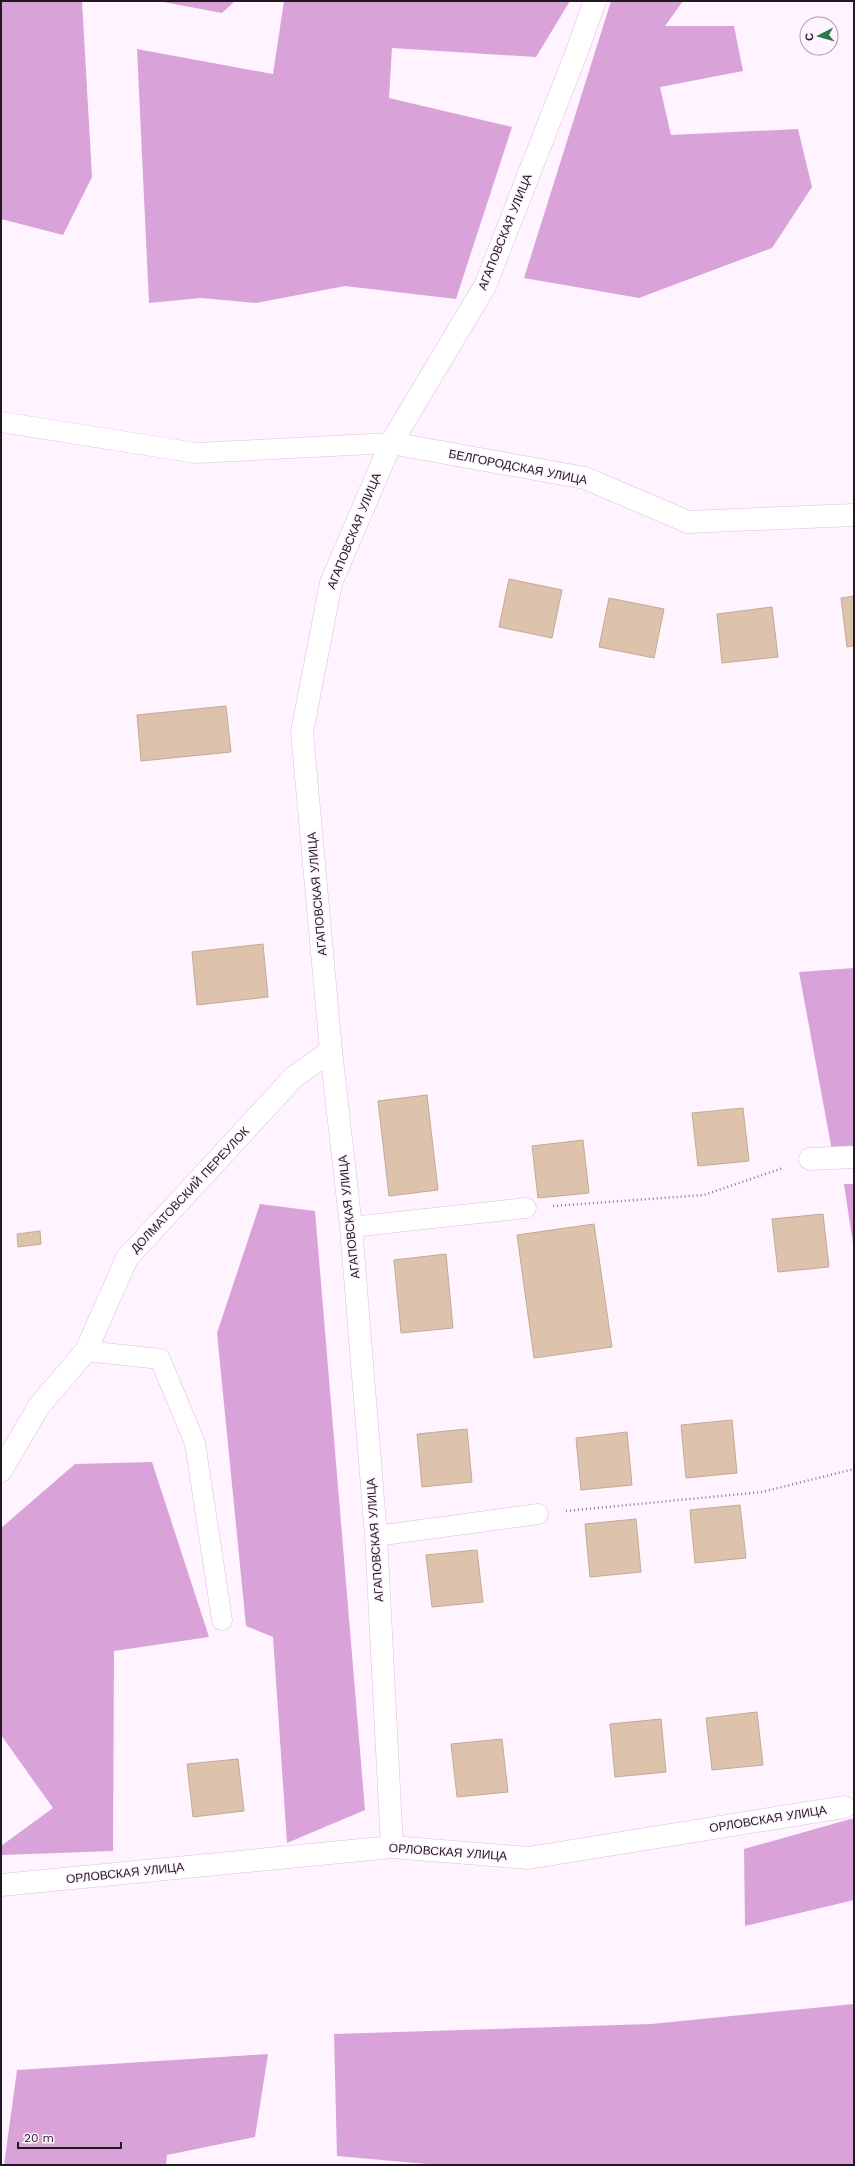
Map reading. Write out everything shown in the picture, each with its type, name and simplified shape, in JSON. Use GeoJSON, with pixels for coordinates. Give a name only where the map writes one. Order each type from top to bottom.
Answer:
{"type":"FeatureCollection","features":[{"type":"Feature","properties":{"kind":"street","name":"АГАПОВСКАЯ УЛИЦА"},"geometry":{"type":"LineString","coordinates":[[392,1847],[376,1536],[351,1227],[331,1051],[302,732],[331,583],[391,444],[485,286],[576,54],[595,1]]}},
{"type":"Feature","properties":{"kind":"street","name":"БЕЛГОРОДСКАЯ УЛИЦА"},"geometry":{"type":"LineString","coordinates":[[391,444],[585,478],[688,522],[854,515]]}},
{"type":"Feature","properties":{"kind":"street","name":"ДОЛМАТОВСКИЙ ПЕРЕУЛОК"},"geometry":{"type":"LineString","coordinates":[[1,1471],[40,1406],[86,1351],[127,1258],[294,1077],[331,1051]]}},
{"type":"Feature","properties":{"kind":"street"},"geometry":{"type":"LineString","coordinates":[[810,1159],[854,1157]]}},
{"type":"Feature","properties":{"kind":"street","name":"ОРЛОВСКАЯ УЛИЦА"},"geometry":{"type":"LineString","coordinates":[[1,1885],[392,1847],[528,1858],[844,1807]]}},
{"type":"Feature","properties":{"kind":"lane"},"geometry":{"type":"LineString","coordinates":[[1,422],[196,453],[391,444]]}},
{"type":"Feature","properties":{"kind":"lane"},"geometry":{"type":"LineString","coordinates":[[351,1227],[526,1208]]}},
{"type":"Feature","properties":{"kind":"lane"},"geometry":{"type":"LineString","coordinates":[[86,1351],[160,1359],[195,1443],[222,1620]]}},
{"type":"Feature","properties":{"kind":"lane"},"geometry":{"type":"LineString","coordinates":[[376,1536],[538,1514]]}},
{"type":"Feature","properties":{"kind":"path"},"geometry":{"type":"LineString","coordinates":[[526,1208],[704,1195],[810,1159]]}},
{"type":"Feature","properties":{"kind":"path"},"geometry":{"type":"LineString","coordinates":[[538,1514],[762,1492],[854,1469]]}},
{"type":"Feature","properties":{"kind":"shaded area"},"geometry":{"type":"Polygon","coordinates":[[[1,1],[82,1],[92,177],[63,235],[1,219],[1,1]]]}},
{"type":"Feature","properties":{"kind":"shaded area"},"geometry":{"type":"Polygon","coordinates":[[[158,1],[235,1],[222,13],[158,1]]]}},
{"type":"Feature","properties":{"kind":"shaded area"},"geometry":{"type":"Polygon","coordinates":[[[284,1],[570,1],[536,57],[392,48],[389,98],[512,127],[456,299],[345,286],[256,303],[201,298],[149,303],[137,49],[273,74],[284,1]]]}},
{"type":"Feature","properties":{"kind":"shaded area"},"geometry":{"type":"Polygon","coordinates":[[[611,1],[683,1],[665,26],[734,26],[743,71],[660,87],[671,135],[798,129],[812,187],[772,248],[639,298],[524,278],[611,1]]]}},
{"type":"Feature","properties":{"kind":"shaded area"},"geometry":{"type":"Polygon","coordinates":[[[854,968],[854,1155],[833,1156],[799,972],[854,968]]]}},
{"type":"Feature","properties":{"kind":"shaded area"},"geometry":{"type":"Polygon","coordinates":[[[844,1184],[854,1184],[854,1251],[844,1184]]]}},
{"type":"Feature","properties":{"kind":"shaded area"},"geometry":{"type":"Polygon","coordinates":[[[260,1204],[315,1211],[365,1810],[287,1843],[273,1637],[246,1626],[217,1333],[260,1204]]]}},
{"type":"Feature","properties":{"kind":"shaded area"},"geometry":{"type":"Polygon","coordinates":[[[152,1462],[209,1637],[114,1651],[113,1851],[1,1855],[1,1846],[53,1808],[1,1735],[1,1528],[75,1464],[152,1462]]]}},
{"type":"Feature","properties":{"kind":"shaded area"},"geometry":{"type":"Polygon","coordinates":[[[854,1818],[854,1900],[745,1926],[744,1849],[854,1818]]]}},
{"type":"Feature","properties":{"kind":"shaded area"},"geometry":{"type":"Polygon","coordinates":[[[854,2004],[854,2165],[438,2165],[337,2156],[334,2034],[651,2024],[854,2004]]]}},
{"type":"Feature","properties":{"kind":"shaded area"},"geometry":{"type":"Polygon","coordinates":[[[268,2054],[255,2137],[167,2155],[166,2165],[4,2165],[17,2070],[268,2054]]]}},
{"type":"Feature","properties":{"kind":"building"},"geometry":{"type":"Polygon","coordinates":[[[509,579],[562,590],[552,638],[499,627],[509,579]]]}},
{"type":"Feature","properties":{"kind":"building"},"geometry":{"type":"Polygon","coordinates":[[[854,596],[854,646],[847,647],[841,598],[854,596]]]}},
{"type":"Feature","properties":{"kind":"building"},"geometry":{"type":"Polygon","coordinates":[[[609,598],[664,609],[654,658],[599,647],[609,598]]]}},
{"type":"Feature","properties":{"kind":"building"},"geometry":{"type":"Polygon","coordinates":[[[772,607],[778,657],[722,663],[717,614],[772,607]]]}},
{"type":"Feature","properties":{"kind":"building"},"geometry":{"type":"Polygon","coordinates":[[[226,706],[231,752],[141,761],[137,715],[226,706]]]}},
{"type":"Feature","properties":{"kind":"building"},"geometry":{"type":"Polygon","coordinates":[[[263,944],[268,997],[197,1005],[192,952],[263,944]]]}},
{"type":"Feature","properties":{"kind":"building"},"geometry":{"type":"Polygon","coordinates":[[[427,1095],[438,1190],[389,1196],[378,1101],[427,1095]]]}},
{"type":"Feature","properties":{"kind":"building"},"geometry":{"type":"Polygon","coordinates":[[[743,1108],[749,1161],[698,1166],[692,1113],[743,1108]]]}},
{"type":"Feature","properties":{"kind":"building"},"geometry":{"type":"Polygon","coordinates":[[[583,1140],[589,1193],[538,1198],[532,1146],[583,1140]]]}},
{"type":"Feature","properties":{"kind":"building"},"geometry":{"type":"Polygon","coordinates":[[[823,1214],[829,1267],[778,1272],[772,1219],[823,1214]]]}},
{"type":"Feature","properties":{"kind":"building"},"geometry":{"type":"Polygon","coordinates":[[[594,1224],[612,1347],[534,1358],[517,1235],[594,1224]]]}},
{"type":"Feature","properties":{"kind":"building"},"geometry":{"type":"Polygon","coordinates":[[[40,1231],[41,1244],[18,1247],[17,1234],[40,1231]]]}},
{"type":"Feature","properties":{"kind":"building"},"geometry":{"type":"Polygon","coordinates":[[[446,1254],[453,1328],[401,1333],[394,1260],[446,1254]]]}},
{"type":"Feature","properties":{"kind":"building"},"geometry":{"type":"Polygon","coordinates":[[[732,1420],[737,1473],[686,1478],[681,1425],[732,1420]]]}},
{"type":"Feature","properties":{"kind":"building"},"geometry":{"type":"Polygon","coordinates":[[[467,1429],[472,1482],[422,1487],[417,1434],[467,1429]]]}},
{"type":"Feature","properties":{"kind":"building"},"geometry":{"type":"Polygon","coordinates":[[[627,1432],[632,1485],[581,1490],[576,1438],[627,1432]]]}},
{"type":"Feature","properties":{"kind":"building"},"geometry":{"type":"Polygon","coordinates":[[[740,1505],[746,1558],[695,1563],[690,1510],[740,1505]]]}},
{"type":"Feature","properties":{"kind":"building"},"geometry":{"type":"Polygon","coordinates":[[[636,1519],[641,1572],[590,1577],[585,1524],[636,1519]]]}},
{"type":"Feature","properties":{"kind":"building"},"geometry":{"type":"Polygon","coordinates":[[[477,1550],[483,1602],[432,1607],[426,1555],[477,1550]]]}},
{"type":"Feature","properties":{"kind":"building"},"geometry":{"type":"Polygon","coordinates":[[[757,1712],[763,1765],[712,1770],[706,1718],[757,1712]]]}},
{"type":"Feature","properties":{"kind":"building"},"geometry":{"type":"Polygon","coordinates":[[[661,1719],[666,1772],[615,1777],[610,1724],[661,1719]]]}},
{"type":"Feature","properties":{"kind":"building"},"geometry":{"type":"Polygon","coordinates":[[[502,1739],[508,1792],[457,1797],[451,1744],[502,1739]]]}},
{"type":"Feature","properties":{"kind":"building"},"geometry":{"type":"Polygon","coordinates":[[[238,1759],[244,1811],[193,1817],[187,1764],[238,1759]]]}}]}
